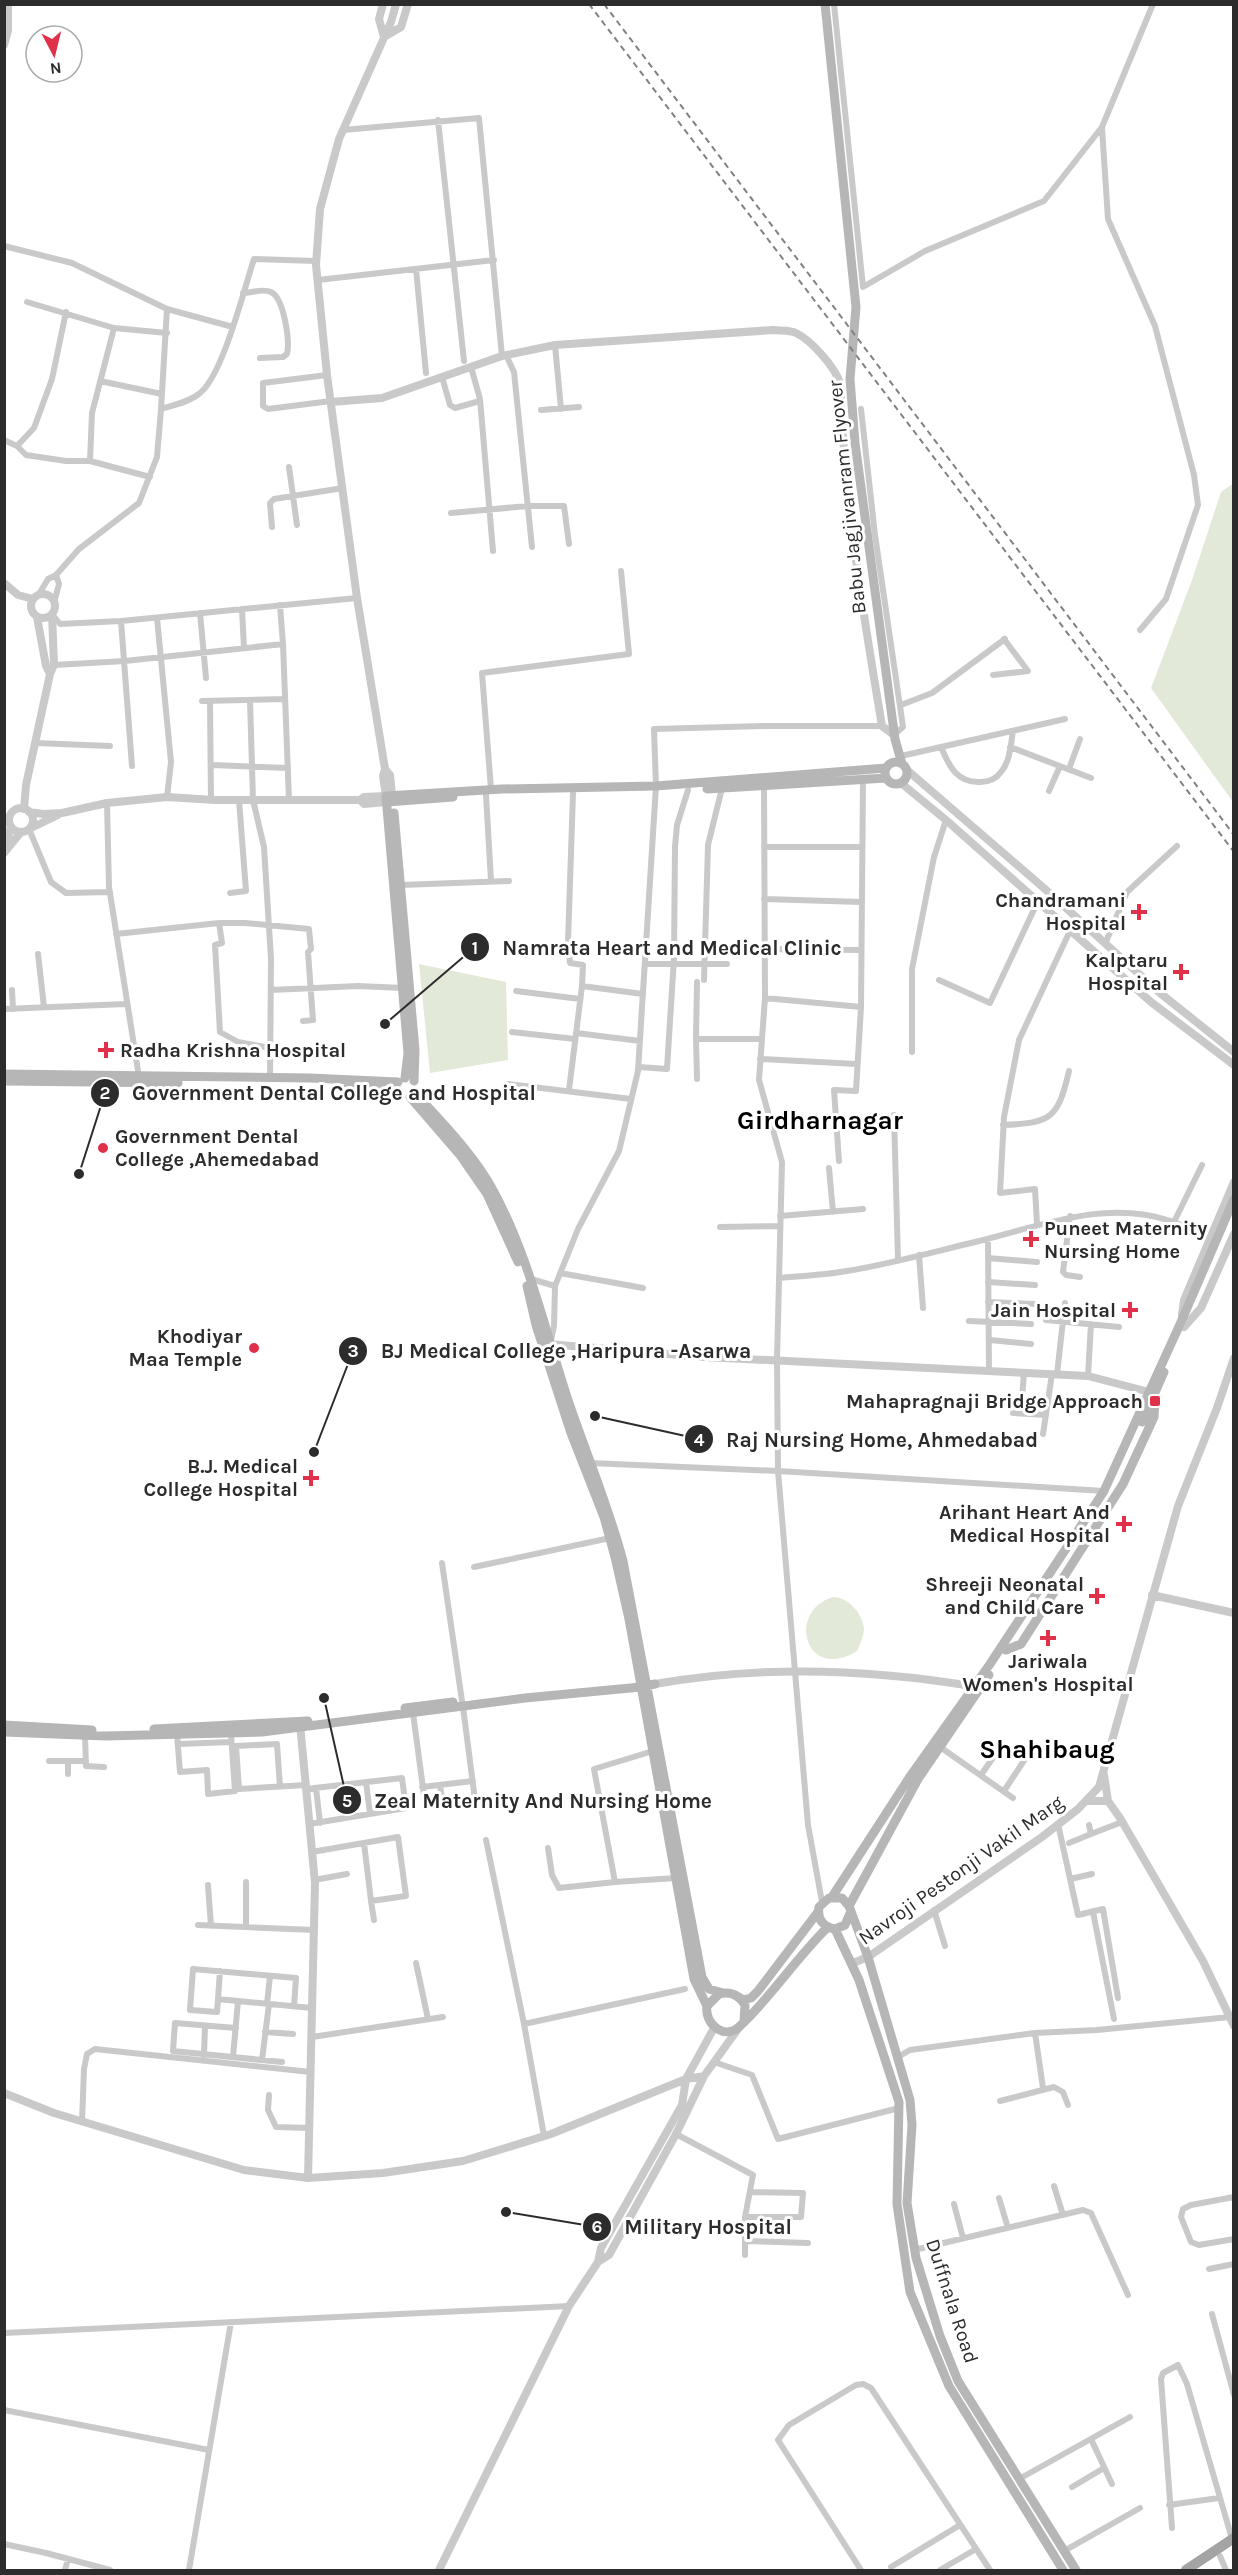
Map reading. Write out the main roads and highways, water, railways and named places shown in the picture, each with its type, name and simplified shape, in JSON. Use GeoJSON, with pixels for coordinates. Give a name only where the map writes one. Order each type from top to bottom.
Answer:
{"type":"FeatureCollection","features":[{"type":"Feature","properties":{"kind":"main road","name":"Babu Jagjivanram Flyover"},"geometry":{"type":"LineString","coordinates":[[825,4],[856,307],[849,379],[855,443],[894,737]]}},
{"type":"Feature","properties":{"kind":"main road"},"geometry":{"type":"LineString","coordinates":[[894,737],[904,763],[906,778],[901,783],[894,784],[888,770],[894,737]]}},
{"type":"Feature","properties":{"kind":"main road"},"geometry":{"type":"LineString","coordinates":[[390,799],[489,792],[688,790],[764,782],[863,780],[904,763]]}},
{"type":"Feature","properties":{"kind":"main road"},"geometry":{"type":"LineString","coordinates":[[489,792],[573,793],[656,789],[764,782],[888,770]]}},
{"type":"Feature","properties":{"kind":"main road"},"geometry":{"type":"LineString","coordinates":[[390,799],[401,885],[415,1050],[403,1082]]}},
{"type":"Feature","properties":{"kind":"main road"},"geometry":{"type":"LineString","coordinates":[[390,799],[408,1053],[401,1096],[412,1095],[448,1130],[494,1191],[531,1279],[546,1344],[571,1433],[610,1538],[646,1685],[653,1751],[694,1979],[708,2006],[708,2018],[714,2028],[728,2032],[742,2024],[802,1952],[831,1928],[845,1925],[850,1908],[918,1779],[1104,1491],[1233,1213]]}},
{"type":"Feature","properties":{"kind":"main road"},"geometry":{"type":"LineString","coordinates":[[4,1074],[315,1084],[403,1082]]}},
{"type":"Feature","properties":{"kind":"main road"},"geometry":{"type":"LineString","coordinates":[[4,1081],[270,1078],[403,1082],[416,1087],[412,1095]]}},
{"type":"Feature","properties":{"kind":"main road"},"geometry":{"type":"LineString","coordinates":[[412,1095],[460,1155],[487,1194],[525,1280],[546,1344],[610,1513],[623,1561],[702,1977],[708,1989],[737,1995],[743,2000],[751,1998],[818,1912],[822,1902],[832,1897],[911,1775],[1006,1650],[1109,1494],[1151,1392]]}},
{"type":"Feature","properties":{"kind":"main road"},"geometry":{"type":"LineString","coordinates":[[1192,1304],[1233,1199]]}},
{"type":"Feature","properties":{"kind":"main road"},"geometry":{"type":"LineString","coordinates":[[4,1732],[177,1740],[231,1738],[300,1725],[463,1704],[646,1685]]}},
{"type":"Feature","properties":{"kind":"main road"},"geometry":{"type":"LineString","coordinates":[[4,1725],[100,1730],[300,1725],[413,1713],[463,1704]]}},
{"type":"Feature","properties":{"kind":"main road"},"geometry":{"type":"LineString","coordinates":[[832,1897],[842,1898],[850,1908]]}},
{"type":"Feature","properties":{"kind":"main road","name":"Duffnala Road"},"geometry":{"type":"LineString","coordinates":[[850,1908],[868,1957],[910,2100],[912,2126],[907,2204],[914,2250],[940,2336],[958,2381],[1076,2571]]}},
{"type":"Feature","properties":{"kind":"main road"},"geometry":{"type":"LineString","coordinates":[[818,1912],[821,1921],[831,1928],[853,1963],[900,2108],[897,2204],[910,2292],[949,2386],[1063,2571]]}},
{"type":"Feature","properties":{"kind":"main road"},"geometry":{"type":"LineString","coordinates":[[708,2006],[713,1998],[723,1993]]}},
{"type":"Feature","properties":{"kind":"main road"},"geometry":{"type":"LineString","coordinates":[[737,1995],[745,2005],[742,2024]]}},
{"type":"Feature","properties":{"kind":"main road"},"geometry":{"type":"LineString","coordinates":[[1198,2571],[1220,2556],[1233,2541]]}},
{"type":"Feature","properties":{"kind":"main road"},"geometry":{"type":"LineString","coordinates":[[1186,2571],[1233,2541]]}},
{"type":"Feature","properties":{"kind":"railway"},"geometry":{"type":"LineString","coordinates":[[589,4],[1234,852]]}},
{"type":"Feature","properties":{"kind":"railway"},"geometry":{"type":"LineString","coordinates":[[604,4],[1234,835]]}},
{"type":"Feature","properties":{"kind":"place","name":"Chandramani Hospital"},"geometry":{"type":"Point","coordinates":[1139,912]}},
{"type":"Feature","properties":{"kind":"place","name":"Kalptaru Hospital"},"geometry":{"type":"Point","coordinates":[1181,972]}},
{"type":"Feature","properties":{"kind":"place","name":"Namrata Heart and Medical Clinic"},"geometry":{"type":"Point","coordinates":[385,1024]}},
{"type":"Feature","properties":{"kind":"place","name":"Radha Krishna Hospital"},"geometry":{"type":"Point","coordinates":[106,1050]}},
{"type":"Feature","properties":{"kind":"place","name":"Government Dental College ,Ahemedabad"},"geometry":{"type":"Point","coordinates":[103,1148]}},
{"type":"Feature","properties":{"kind":"place","name":"Government Dental College and Hospital"},"geometry":{"type":"Point","coordinates":[79,1174]}},
{"type":"Feature","properties":{"kind":"place","name":"Puneet Maternity Nursing Home"},"geometry":{"type":"Point","coordinates":[1031,1239]}},
{"type":"Feature","properties":{"kind":"place","name":"Jain Hospital"},"geometry":{"type":"Point","coordinates":[1130,1310]}},
{"type":"Feature","properties":{"kind":"place","name":"Khodiyar Maa Temple"},"geometry":{"type":"Point","coordinates":[254,1348]}},
{"type":"Feature","properties":{"kind":"place","name":"Mahapragnaji Bridge Approach"},"geometry":{"type":"Point","coordinates":[1155,1401]}},
{"type":"Feature","properties":{"kind":"place","name":"Raj Nursing Home, Ahmedabad"},"geometry":{"type":"Point","coordinates":[595,1416]}},
{"type":"Feature","properties":{"kind":"place","name":"BJ Medical College ,Haripura -Asarwa"},"geometry":{"type":"Point","coordinates":[314,1452]}},
{"type":"Feature","properties":{"kind":"place","name":"B.J. Medical College Hospital"},"geometry":{"type":"Point","coordinates":[311,1478]}},
{"type":"Feature","properties":{"kind":"place","name":"Arihant Heart And Medical Hospital"},"geometry":{"type":"Point","coordinates":[1124,1524]}},
{"type":"Feature","properties":{"kind":"place","name":"Shreeji Neonatal and Child Care"},"geometry":{"type":"Point","coordinates":[1097,1596]}},
{"type":"Feature","properties":{"kind":"place","name":"Jariwala Women's Hospital"},"geometry":{"type":"Point","coordinates":[1048,1638]}},
{"type":"Feature","properties":{"kind":"place","name":"Zeal Maternity And Nursing Home"},"geometry":{"type":"Point","coordinates":[324,1698]}},
{"type":"Feature","properties":{"kind":"place","name":"Military Hospital"},"geometry":{"type":"Point","coordinates":[506,2212]}},
{"type":"Feature","properties":{"kind":"district","name":"Girdharnagar"},"geometry":{"type":"Point","coordinates":[820,1120]}},
{"type":"Feature","properties":{"kind":"district","name":"Shahibaug"},"geometry":{"type":"Point","coordinates":[1047,1749]}}]}
